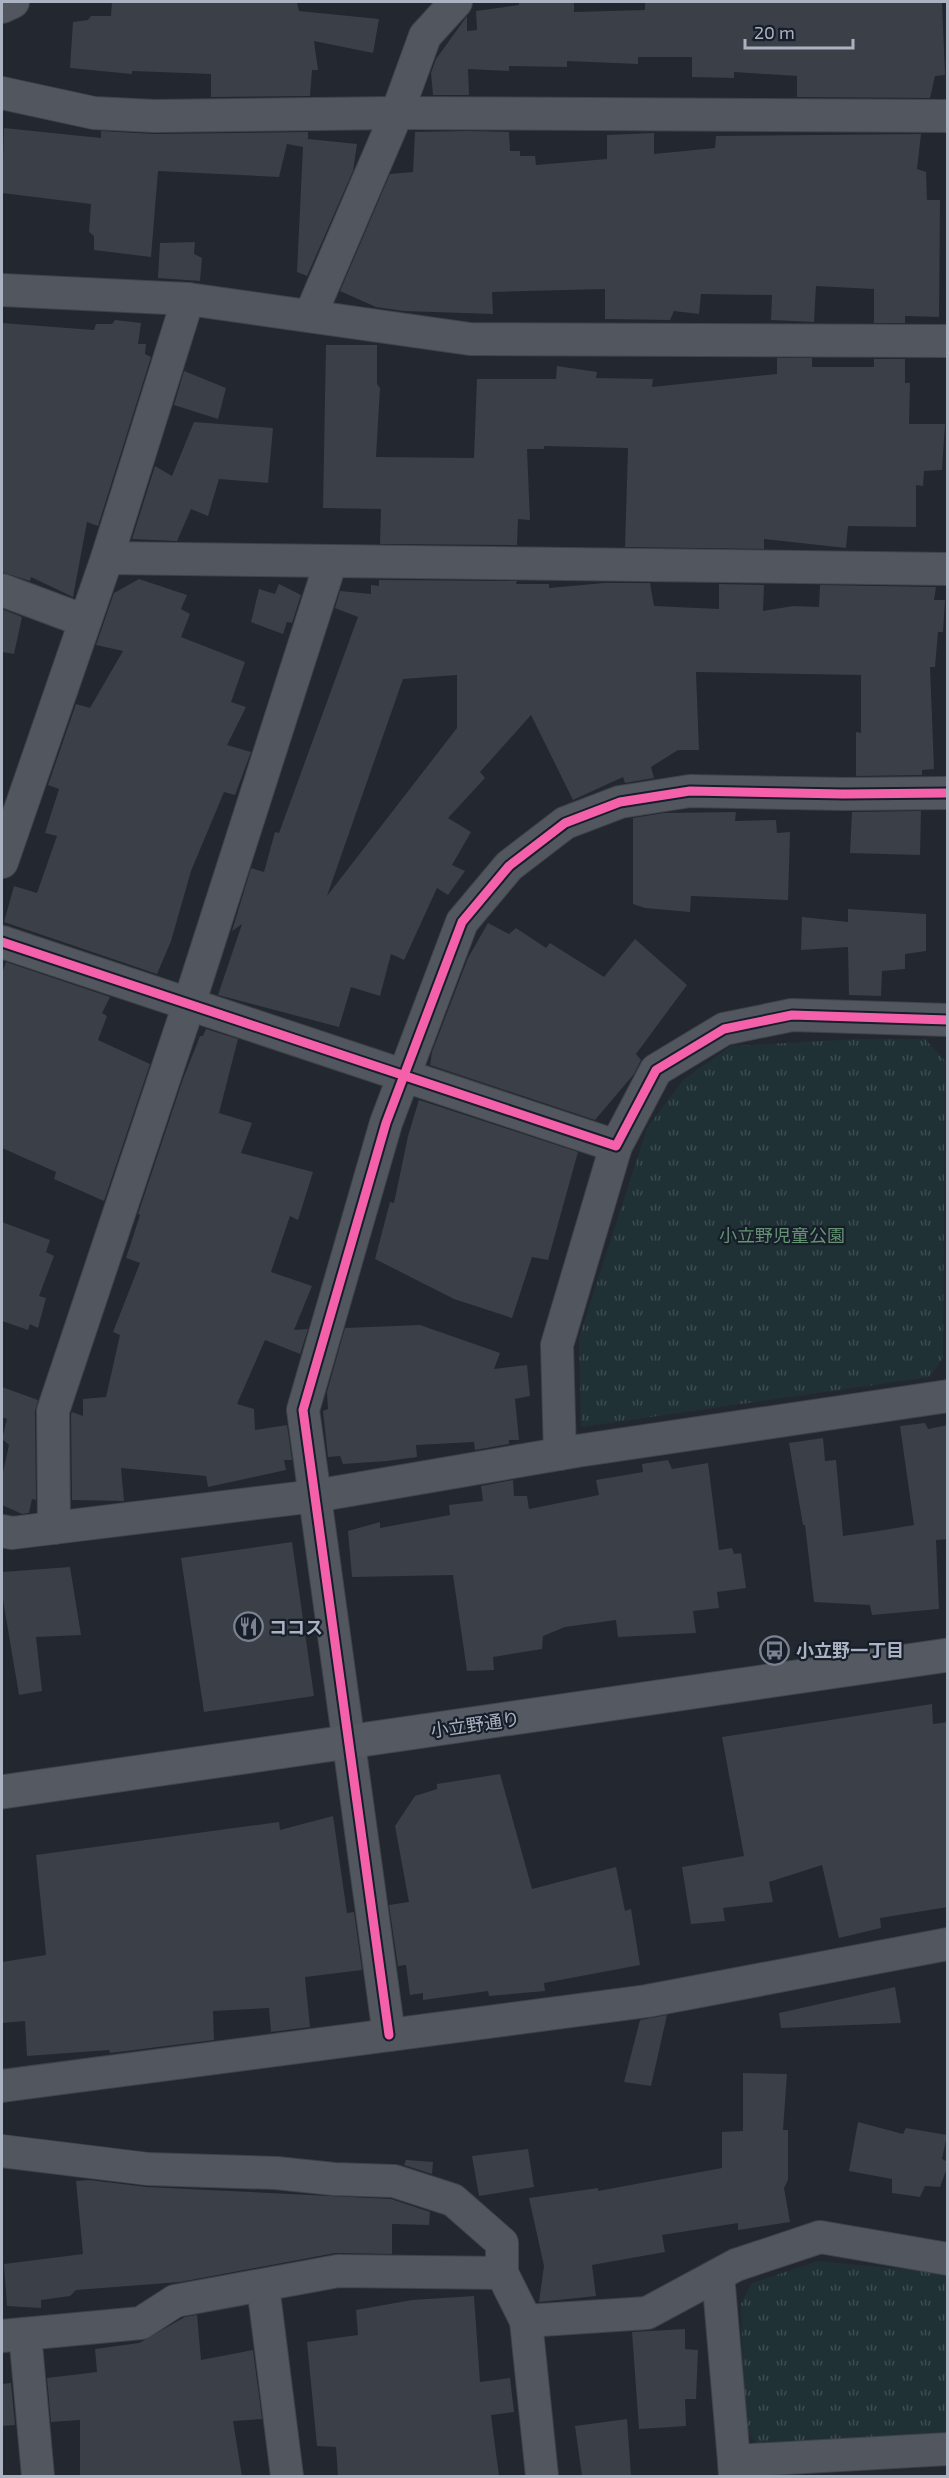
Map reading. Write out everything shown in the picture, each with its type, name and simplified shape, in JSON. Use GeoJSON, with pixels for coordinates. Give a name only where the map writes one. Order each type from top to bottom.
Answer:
{"type":"FeatureCollection","features":[{"type":"Feature","properties":{"kind":"main road","name":"小立野通り"},"geometry":{"type":"LineString","coordinates":[[2,1792],[948,1655]]}},
{"type":"Feature","properties":{"kind":"street"},"geometry":{"type":"LineString","coordinates":[[2,7],[13,2]]}},
{"type":"Feature","properties":{"kind":"street"},"geometry":{"type":"LineString","coordinates":[[310,316],[398,113],[426,36],[456,2]]}},
{"type":"Feature","properties":{"kind":"street"},"geometry":{"type":"LineString","coordinates":[[2,93],[94,113],[154,116],[398,113],[948,116]]}},
{"type":"Feature","properties":{"kind":"street"},"geometry":{"type":"LineString","coordinates":[[2,290],[188,299],[470,339],[948,340]]}},
{"type":"Feature","properties":{"kind":"street"},"geometry":{"type":"LineString","coordinates":[[2,862],[106,558],[188,299]]}},
{"type":"Feature","properties":{"kind":"street"},"geometry":{"type":"LineString","coordinates":[[106,558],[948,568]]}},
{"type":"Feature","properties":{"kind":"street"},"geometry":{"type":"LineString","coordinates":[[54,1528],[53,1411],[189,1004],[331,561]]}},
{"type":"Feature","properties":{"kind":"street"},"geometry":{"type":"LineString","coordinates":[[2,590],[85,621]]}},
{"type":"Feature","properties":{"kind":"street"},"geometry":{"type":"LineString","coordinates":[[389,2035],[303,1410],[351,1239],[402,1075],[462,922],[509,866],[565,824],[620,801],[690,791],[948,793]]}},
{"type":"Feature","properties":{"kind":"street"},"geometry":{"type":"LineString","coordinates":[[2,942],[616,1146]]}},
{"type":"Feature","properties":{"kind":"street"},"geometry":{"type":"LineString","coordinates":[[560,1454],[557,1345],[616,1146],[656,1070],[724,1029],[792,1015],[948,1020]]}},
{"type":"Feature","properties":{"kind":"street"},"geometry":{"type":"LineString","coordinates":[[2,1532],[12,1533],[315,1496],[560,1454],[948,1396]]}},
{"type":"Feature","properties":{"kind":"street"},"geometry":{"type":"LineString","coordinates":[[2,2086],[647,2001],[948,1944]]}},
{"type":"Feature","properties":{"kind":"street"},"geometry":{"type":"LineString","coordinates":[[2,2151],[148,2169],[276,2173],[334,2179],[394,2181],[453,2200],[502,2243],[502,2273],[526,2321],[542,2476]]}},
{"type":"Feature","properties":{"kind":"street"},"geometry":{"type":"LineString","coordinates":[[526,2321],[647,2313],[736,2265],[820,2237],[948,2259]]}},
{"type":"Feature","properties":{"kind":"street"},"geometry":{"type":"LineString","coordinates":[[38,2476],[13,2335],[141,2322],[175,2301],[338,2271],[502,2273]]}},
{"type":"Feature","properties":{"kind":"street"},"geometry":{"type":"LineString","coordinates":[[718,2275],[734,2469],[948,2449]]}},
{"type":"Feature","properties":{"kind":"street"},"geometry":{"type":"LineString","coordinates":[[262,2286],[287,2476]]}},
{"type":"Feature","properties":{"kind":"green space","name":"小立野児童公園"},"geometry":{"type":"Polygon","coordinates":[[[862,1039],[925,1039],[945,1061],[943,1358],[930,1377],[581,1427],[579,1338],[647,1128],[684,1079],[731,1046],[862,1039]]]}},
{"type":"Feature","properties":{"kind":"green space"},"geometry":{"type":"Polygon","coordinates":[[[818,2261],[900,2269],[947,2270],[947,2432],[761,2446],[745,2432],[741,2304],[752,2283],[818,2261]]]}},
{"type":"Feature","properties":{"kind":"building"},"geometry":{"type":"Polygon","coordinates":[[[112,2],[297,2],[299,11],[379,19],[373,53],[314,41],[318,70],[312,70],[310,96],[211,97],[211,74],[132,71],[132,74],[70,68],[73,22],[88,20],[91,16],[111,16],[112,2]]]}},
{"type":"Feature","properties":{"kind":"building"},"geometry":{"type":"Polygon","coordinates":[[[519,2],[574,2],[574,12],[645,10],[645,2],[942,2],[945,75],[935,76],[930,98],[797,97],[797,76],[734,72],[734,78],[692,77],[692,57],[638,57],[638,64],[567,61],[567,67],[509,66],[509,71],[468,69],[469,95],[433,95],[431,73],[436,59],[467,16],[467,31],[477,30],[476,11],[519,5],[519,2]]]}},
{"type":"Feature","properties":{"kind":"building"},"geometry":{"type":"Polygon","coordinates":[[[4,128],[101,138],[101,131],[154,134],[308,132],[308,139],[357,144],[353,171],[307,276],[297,272],[303,147],[287,144],[279,177],[158,171],[151,257],[94,250],[94,236],[89,232],[91,204],[2,193],[4,128]]]}},
{"type":"Feature","properties":{"kind":"building"},"geometry":{"type":"Polygon","coordinates":[[[415,132],[509,132],[510,151],[520,151],[520,156],[535,156],[536,165],[607,159],[607,135],[654,133],[654,154],[715,148],[716,136],[921,134],[917,169],[926,172],[927,200],[940,200],[939,317],[905,316],[905,323],[874,323],[874,289],[816,286],[814,322],[771,320],[772,295],[701,294],[699,314],[674,311],[670,320],[605,319],[605,289],[492,292],[493,314],[404,311],[376,307],[340,291],[390,174],[413,172],[415,132]]]}},
{"type":"Feature","properties":{"kind":"building"},"geometry":{"type":"Polygon","coordinates":[[[195,242],[194,254],[202,258],[200,281],[158,278],[160,243],[195,242]]]}},
{"type":"Feature","properties":{"kind":"building"},"geometry":{"type":"Polygon","coordinates":[[[115,320],[141,323],[138,344],[146,344],[145,354],[151,357],[98,526],[87,522],[73,597],[31,577],[30,581],[2,572],[2,323],[94,330],[96,324],[112,324],[115,320]]]}},
{"type":"Feature","properties":{"kind":"building"},"geometry":{"type":"Polygon","coordinates":[[[326,345],[377,345],[377,384],[380,388],[376,457],[474,458],[477,379],[556,379],[557,366],[597,372],[596,378],[653,379],[652,387],[777,374],[777,358],[812,358],[812,367],[874,367],[874,359],[905,359],[905,383],[910,383],[909,424],[945,424],[942,470],[924,471],[923,486],[916,485],[916,527],[848,526],[846,548],[764,539],[764,549],[625,547],[628,448],[544,446],[544,449],[527,449],[530,520],[518,519],[517,545],[380,544],[381,509],[323,508],[326,345]]]}},
{"type":"Feature","properties":{"kind":"building"},"geometry":{"type":"Polygon","coordinates":[[[184,371],[226,388],[218,419],[174,405],[184,371]]]}},
{"type":"Feature","properties":{"kind":"building"},"geometry":{"type":"Polygon","coordinates":[[[194,422],[273,428],[268,483],[219,479],[208,516],[191,509],[177,541],[132,539],[155,466],[172,476],[194,422]]]}},
{"type":"Feature","properties":{"kind":"building"},"geometry":{"type":"Polygon","coordinates":[[[139,579],[187,595],[181,609],[190,614],[181,637],[245,662],[231,702],[246,707],[227,745],[251,752],[235,795],[224,792],[191,871],[171,941],[157,974],[4,922],[14,886],[37,893],[57,836],[45,833],[59,789],[48,785],[76,704],[90,708],[123,651],[96,645],[114,593],[139,579]]]}},
{"type":"Feature","properties":{"kind":"building"},"geometry":{"type":"Polygon","coordinates":[[[379,580],[517,581],[516,584],[549,584],[549,588],[604,583],[650,583],[654,606],[719,609],[719,584],[764,585],[763,611],[793,606],[819,607],[820,585],[936,587],[934,600],[945,600],[943,632],[938,632],[935,667],[930,667],[934,769],[922,770],[922,775],[856,776],[856,732],[861,733],[861,675],[696,672],[699,750],[678,750],[651,767],[654,778],[625,783],[623,777],[573,800],[531,715],[480,772],[485,778],[448,818],[471,832],[452,865],[465,871],[448,895],[437,888],[404,960],[391,954],[380,996],[351,987],[339,1027],[218,995],[242,924],[232,931],[251,868],[264,872],[275,832],[279,833],[358,617],[335,608],[340,591],[371,594],[371,585],[379,586],[379,580]],[[457,675],[403,679],[327,896],[457,728],[457,675]]]}},
{"type":"Feature","properties":{"kind":"building"},"geometry":{"type":"Polygon","coordinates":[[[279,584],[301,595],[292,623],[287,622],[283,634],[251,622],[259,589],[275,594],[279,584]]]}},
{"type":"Feature","properties":{"kind":"building"},"geometry":{"type":"Polygon","coordinates":[[[2,609],[22,617],[14,654],[2,652],[2,609]]]}},
{"type":"Feature","properties":{"kind":"building"},"geometry":{"type":"Polygon","coordinates":[[[921,811],[920,855],[850,853],[852,812],[921,811]]]}},
{"type":"Feature","properties":{"kind":"building"},"geometry":{"type":"Polygon","coordinates":[[[736,812],[735,821],[776,820],[777,833],[790,832],[788,900],[691,896],[690,912],[645,908],[633,904],[633,818],[664,813],[736,812]]]}},
{"type":"Feature","properties":{"kind":"building"},"geometry":{"type":"Polygon","coordinates":[[[848,909],[926,914],[926,951],[905,954],[905,969],[882,971],[881,996],[849,995],[848,947],[801,950],[802,917],[848,922],[848,909]]]}},
{"type":"Feature","properties":{"kind":"building"},"geometry":{"type":"Polygon","coordinates":[[[488,923],[509,934],[516,928],[546,948],[550,943],[604,977],[635,939],[687,985],[636,1054],[641,1060],[634,1074],[595,1120],[430,1065],[432,1052],[468,958],[488,923]]]}},
{"type":"Feature","properties":{"kind":"building"},"geometry":{"type":"Polygon","coordinates":[[[6,962],[110,997],[102,1013],[107,1016],[98,1040],[150,1064],[104,1201],[54,1179],[56,1172],[2,1148],[2,973],[6,962]]]}},
{"type":"Feature","properties":{"kind":"building"},"geometry":{"type":"Polygon","coordinates":[[[206,1029],[238,1039],[219,1113],[252,1123],[241,1153],[313,1172],[298,1220],[290,1216],[271,1272],[312,1286],[294,1330],[308,1329],[300,1354],[265,1340],[237,1404],[254,1409],[255,1430],[287,1425],[292,1460],[284,1460],[286,1470],[208,1487],[206,1476],[121,1468],[124,1501],[72,1500],[71,1414],[72,1412],[83,1416],[83,1399],[106,1397],[120,1335],[113,1332],[140,1263],[126,1258],[140,1215],[138,1214],[183,1079],[200,1036],[203,1036],[206,1029]]]}},
{"type":"Feature","properties":{"kind":"building"},"geometry":{"type":"Polygon","coordinates":[[[419,1100],[578,1152],[548,1260],[532,1257],[512,1318],[454,1299],[375,1259],[390,1202],[394,1203],[408,1136],[419,1100]]]}},
{"type":"Feature","properties":{"kind":"building"},"geometry":{"type":"Polygon","coordinates":[[[2,1222],[50,1240],[46,1252],[54,1256],[39,1296],[46,1298],[38,1328],[30,1324],[28,1330],[2,1321],[2,1222]]]}},
{"type":"Feature","properties":{"kind":"building"},"geometry":{"type":"Polygon","coordinates":[[[420,1325],[500,1353],[494,1369],[527,1365],[530,1396],[515,1399],[519,1440],[509,1440],[509,1444],[475,1450],[474,1442],[416,1445],[417,1457],[387,1461],[343,1464],[340,1456],[328,1457],[323,1411],[328,1409],[327,1392],[345,1328],[420,1325]]]}},
{"type":"Feature","properties":{"kind":"building"},"geometry":{"type":"Polygon","coordinates":[[[2,1387],[38,1400],[35,1411],[36,1500],[32,1499],[29,1513],[22,1514],[2,1505],[2,1476],[9,1445],[2,1439],[7,1419],[2,1417],[2,1387]]]}},
{"type":"Feature","properties":{"kind":"building"},"geometry":{"type":"Polygon","coordinates":[[[925,1423],[928,1429],[948,1425],[948,1539],[936,1540],[939,1609],[872,1615],[870,1605],[814,1602],[805,1525],[803,1525],[789,1443],[823,1438],[825,1461],[836,1460],[843,1536],[878,1531],[914,1525],[900,1426],[925,1423]]]}},
{"type":"Feature","properties":{"kind":"building"},"geometry":{"type":"Polygon","coordinates":[[[668,1460],[672,1469],[708,1463],[719,1550],[732,1548],[734,1554],[741,1553],[746,1588],[717,1592],[719,1608],[693,1611],[696,1633],[618,1637],[616,1620],[565,1627],[543,1636],[542,1649],[493,1657],[494,1670],[467,1671],[453,1575],[352,1577],[348,1531],[380,1522],[380,1528],[450,1515],[449,1505],[483,1501],[481,1486],[513,1480],[514,1496],[527,1496],[529,1509],[599,1495],[596,1480],[643,1472],[642,1464],[668,1460]]]}},
{"type":"Feature","properties":{"kind":"building","name":"ココス"},"geometry":{"type":"Polygon","coordinates":[[[292,1542],[314,1696],[204,1712],[181,1558],[292,1542]]]}},
{"type":"Feature","properties":{"kind":"building"},"geometry":{"type":"Polygon","coordinates":[[[70,1567],[81,1635],[36,1637],[42,1691],[19,1695],[2,1594],[2,1572],[70,1567]]]}},
{"type":"Feature","properties":{"kind":"building"},"geometry":{"type":"Polygon","coordinates":[[[932,1704],[933,1724],[948,1722],[948,1907],[880,1918],[881,1928],[839,1938],[822,1865],[769,1882],[773,1902],[723,1908],[725,1921],[691,1924],[682,1867],[744,1856],[722,1737],[932,1704]]]}},
{"type":"Feature","properties":{"kind":"building"},"geometry":{"type":"Polygon","coordinates":[[[500,1774],[532,1889],[616,1867],[625,1911],[631,1909],[640,1965],[544,1983],[545,1991],[489,1996],[488,1991],[423,2000],[423,1993],[410,1995],[406,1965],[398,1966],[389,1905],[409,1902],[395,1826],[415,1796],[437,1789],[437,1784],[500,1774]]]}},
{"type":"Feature","properties":{"kind":"building"},"geometry":{"type":"Polygon","coordinates":[[[333,1816],[347,1913],[354,1912],[362,1970],[305,1977],[310,2027],[271,2032],[269,2008],[213,2011],[214,2040],[110,2053],[109,2050],[27,2056],[25,2021],[2,2023],[2,1962],[46,1955],[36,1855],[279,1822],[280,1830],[333,1816]]]}},
{"type":"Feature","properties":{"kind":"building"},"geometry":{"type":"Polygon","coordinates":[[[895,1987],[901,2023],[781,2028],[779,2013],[895,1987]]]}},
{"type":"Feature","properties":{"kind":"building"},"geometry":{"type":"Polygon","coordinates":[[[667,2015],[651,2086],[624,2082],[640,2020],[667,2015]]]}},
{"type":"Feature","properties":{"kind":"building"},"geometry":{"type":"Polygon","coordinates":[[[743,2073],[787,2074],[783,2130],[788,2130],[788,2180],[784,2188],[790,2222],[738,2230],[738,2223],[662,2235],[665,2252],[592,2265],[596,2296],[539,2302],[544,2266],[529,2198],[598,2188],[598,2191],[722,2168],[722,2132],[743,2131],[743,2073]]]}},
{"type":"Feature","properties":{"kind":"building"},"geometry":{"type":"Polygon","coordinates":[[[858,2122],[903,2134],[906,2128],[947,2135],[942,2159],[948,2162],[948,2165],[940,2187],[925,2186],[920,2197],[892,2193],[892,2179],[849,2171],[858,2122]]]}},
{"type":"Feature","properties":{"kind":"building"},"geometry":{"type":"Polygon","coordinates":[[[528,2149],[534,2187],[479,2196],[472,2156],[528,2149]]]}},
{"type":"Feature","properties":{"kind":"building"},"geometry":{"type":"Polygon","coordinates":[[[406,2160],[433,2162],[432,2174],[404,2165],[406,2160]]]}},
{"type":"Feature","properties":{"kind":"building"},"geometry":{"type":"Polygon","coordinates":[[[89,2180],[147,2187],[391,2199],[430,2212],[429,2225],[392,2224],[392,2254],[335,2253],[180,2282],[76,2290],[70,2296],[41,2300],[41,2308],[7,2306],[4,2264],[83,2254],[76,2181],[89,2180]]]}},
{"type":"Feature","properties":{"kind":"building"},"geometry":{"type":"Polygon","coordinates":[[[474,2296],[480,2382],[510,2378],[514,2412],[491,2415],[499,2476],[338,2476],[336,2447],[317,2446],[307,2342],[358,2335],[356,2310],[412,2300],[474,2296]]]}},
{"type":"Feature","properties":{"kind":"building"},"geometry":{"type":"Polygon","coordinates":[[[197,2315],[201,2360],[253,2350],[262,2419],[233,2421],[242,2476],[80,2476],[80,2420],[51,2422],[47,2378],[97,2372],[95,2349],[139,2343],[185,2317],[197,2315]]]}},
{"type":"Feature","properties":{"kind":"building"},"geometry":{"type":"Polygon","coordinates":[[[685,2329],[685,2349],[698,2350],[696,2399],[685,2399],[686,2426],[639,2429],[632,2332],[685,2329]]]}},
{"type":"Feature","properties":{"kind":"building"},"geometry":{"type":"Polygon","coordinates":[[[11,2383],[15,2425],[2,2426],[2,2384],[11,2383]]]}},
{"type":"Feature","properties":{"kind":"building"},"geometry":{"type":"Polygon","coordinates":[[[627,2419],[631,2476],[582,2476],[575,2426],[627,2419]]]}},
{"type":"Feature","properties":{"kind":"cycle path"},"geometry":{"type":"LineString","coordinates":[[389,2035],[303,1410],[386,1123],[462,922],[509,866],[565,823],[620,802],[690,791],[844,794],[948,793]]}},
{"type":"Feature","properties":{"kind":"cycle path"},"geometry":{"type":"LineString","coordinates":[[2,942],[616,1146],[656,1070],[724,1029],[792,1015],[948,1020]]}},
{"type":"Feature","properties":{"kind":"place","name":"ココス"},"geometry":{"type":"Point","coordinates":[248,1627]}},
{"type":"Feature","properties":{"kind":"place","name":"小立野一丁目"},"geometry":{"type":"Point","coordinates":[775,1650]}}]}
